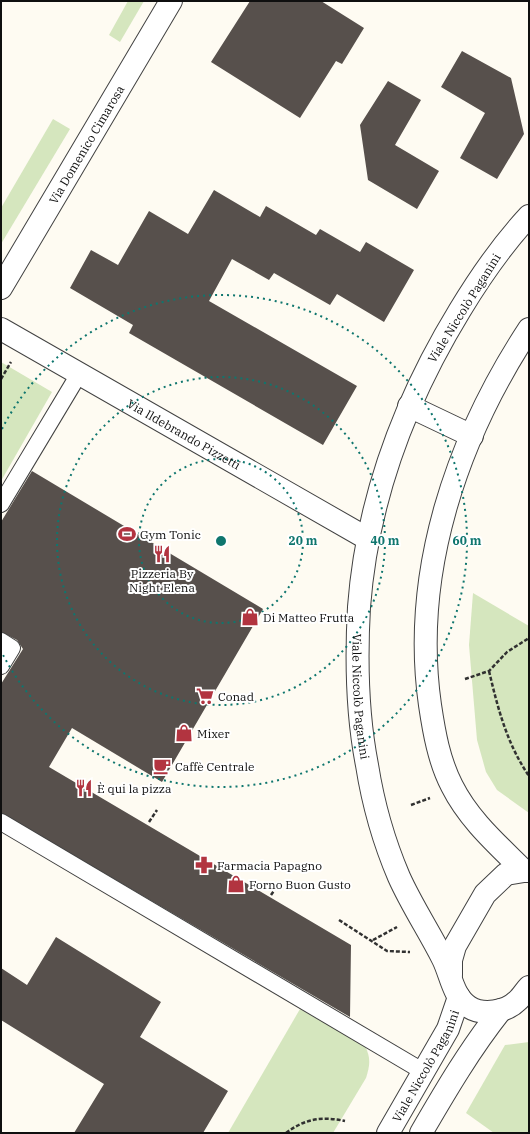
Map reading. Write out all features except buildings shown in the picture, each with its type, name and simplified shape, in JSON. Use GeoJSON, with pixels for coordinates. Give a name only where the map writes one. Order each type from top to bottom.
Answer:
{"type":"FeatureCollection","features":[{"type":"Feature","properties":{"kind":"street","name":"Via Domenico Cimarosa"},"geometry":{"type":"LineString","coordinates":[[1,288],[171,1]]}},
{"type":"Feature","properties":{"kind":"street","name":"Viale Niccolò Paganini"},"geometry":{"type":"LineString","coordinates":[[451,975],[396,871],[379,818],[366,765],[360,712],[358,639],[360,602],[368,540],[387,466],[409,406],[428,366],[470,293],[501,248],[529,216]]}},
{"type":"Feature","properties":{"kind":"street","name":"Via Ildebrando Pizzetti"},"geometry":{"type":"LineString","coordinates":[[1,329],[368,540]]}},
{"type":"Feature","properties":{"kind":"street","name":"Viale Niccolò Paganini"},"geometry":{"type":"LineString","coordinates":[[527,871],[485,832],[470,815],[452,786],[439,752],[429,695],[426,630],[432,565],[447,500],[472,436],[497,383],[529,329]]}},
{"type":"Feature","properties":{"kind":"street"},"geometry":{"type":"LineString","coordinates":[[409,406],[472,436]]}},
{"type":"Feature","properties":{"kind":"street","name":"Viale Niccolò Paganini"},"geometry":{"type":"LineString","coordinates":[[527,871],[506,874],[485,894],[455,946],[451,960],[451,975],[453,987],[459,997],[470,1008],[486,1012],[501,1010],[518,1001],[529,987]]}},
{"type":"Feature","properties":{"kind":"street","name":"Viale Niccolò Paganini"},"geometry":{"type":"LineString","coordinates":[[388,1133],[448,1029],[459,997]]}},
{"type":"Feature","properties":{"kind":"street","name":"Viale Niccolò Paganini"},"geometry":{"type":"LineString","coordinates":[[421,1133],[477,1041],[501,1010]]}},
{"type":"Feature","properties":{"kind":"lane"},"geometry":{"type":"LineString","coordinates":[[1,504],[79,374]]}},
{"type":"Feature","properties":{"kind":"lane"},"geometry":{"type":"LineString","coordinates":[[1,641],[12,648],[1,666]]}},
{"type":"Feature","properties":{"kind":"lane"},"geometry":{"type":"LineString","coordinates":[[1,822],[424,1072]]}},
{"type":"Feature","properties":{"kind":"path"},"geometry":{"type":"LineString","coordinates":[[1,379],[11,362]]}},
{"type":"Feature","properties":{"kind":"path"},"geometry":{"type":"LineString","coordinates":[[465,679],[489,671],[507,652],[529,638]]}},
{"type":"Feature","properties":{"kind":"path"},"geometry":{"type":"LineString","coordinates":[[489,671],[499,713],[516,757],[529,776]]}},
{"type":"Feature","properties":{"kind":"path"},"geometry":{"type":"LineString","coordinates":[[411,805],[436,795]]}},
{"type":"Feature","properties":{"kind":"path"},"geometry":{"type":"LineString","coordinates":[[149,822],[157,810]]}},
{"type":"Feature","properties":{"kind":"path"},"geometry":{"type":"LineString","coordinates":[[271,895],[280,882]]}},
{"type":"Feature","properties":{"kind":"path"},"geometry":{"type":"LineString","coordinates":[[339,920],[373,940],[387,951],[413,952]]}},
{"type":"Feature","properties":{"kind":"path"},"geometry":{"type":"LineString","coordinates":[[373,940],[398,926]]}},
{"type":"Feature","properties":{"kind":"path"},"geometry":{"type":"LineString","coordinates":[[286,1133],[299,1124],[316,1120],[336,1119],[345,1121]]}},
{"type":"Feature","properties":{"kind":"green space"},"geometry":{"type":"Polygon","coordinates":[[[128,1],[144,1],[120,42],[109,35],[128,1]]]}},
{"type":"Feature","properties":{"kind":"green space"},"geometry":{"type":"Polygon","coordinates":[[[53,119],[70,129],[1,244],[1,208],[53,119]]]}},
{"type":"Feature","properties":{"kind":"green space"},"geometry":{"type":"Polygon","coordinates":[[[1,362],[52,392],[1,481],[1,362]]]}},
{"type":"Feature","properties":{"kind":"green space"},"geometry":{"type":"Polygon","coordinates":[[[473,593],[529,626],[529,813],[497,790],[486,772],[477,740],[469,645],[473,593]]]}},
{"type":"Feature","properties":{"kind":"green space"},"geometry":{"type":"Polygon","coordinates":[[[300,1009],[365,1046],[369,1062],[366,1078],[333,1133],[228,1133],[300,1009]]]}},
{"type":"Feature","properties":{"kind":"green space"},"geometry":{"type":"Polygon","coordinates":[[[529,1042],[529,1133],[494,1133],[466,1113],[505,1045],[529,1042]]]}},
{"type":"Feature","properties":{"kind":"place","name":"Gym Tonic"},"geometry":{"type":"Point","coordinates":[127,534]}},
{"type":"Feature","properties":{"kind":"place","name":"Pizzeria By Night Elena"},"geometry":{"type":"Point","coordinates":[162,554]}},
{"type":"Feature","properties":{"kind":"place","name":"Di Matteo Frutta"},"geometry":{"type":"Point","coordinates":[250,617]}},
{"type":"Feature","properties":{"kind":"place","name":"Conad"},"geometry":{"type":"Point","coordinates":[205,696]}},
{"type":"Feature","properties":{"kind":"place","name":"Mixer"},"geometry":{"type":"Point","coordinates":[184,733]}},
{"type":"Feature","properties":{"kind":"place","name":"Caffè Centrale"},"geometry":{"type":"Point","coordinates":[162,766]}},
{"type":"Feature","properties":{"kind":"place","name":"È qui la pizza"},"geometry":{"type":"Point","coordinates":[84,788]}},
{"type":"Feature","properties":{"kind":"place","name":"Farmacia Papagno"},"geometry":{"type":"Point","coordinates":[204,865]}},
{"type":"Feature","properties":{"kind":"place","name":"Forno Buon Gusto"},"geometry":{"type":"Point","coordinates":[236,884]}}]}
